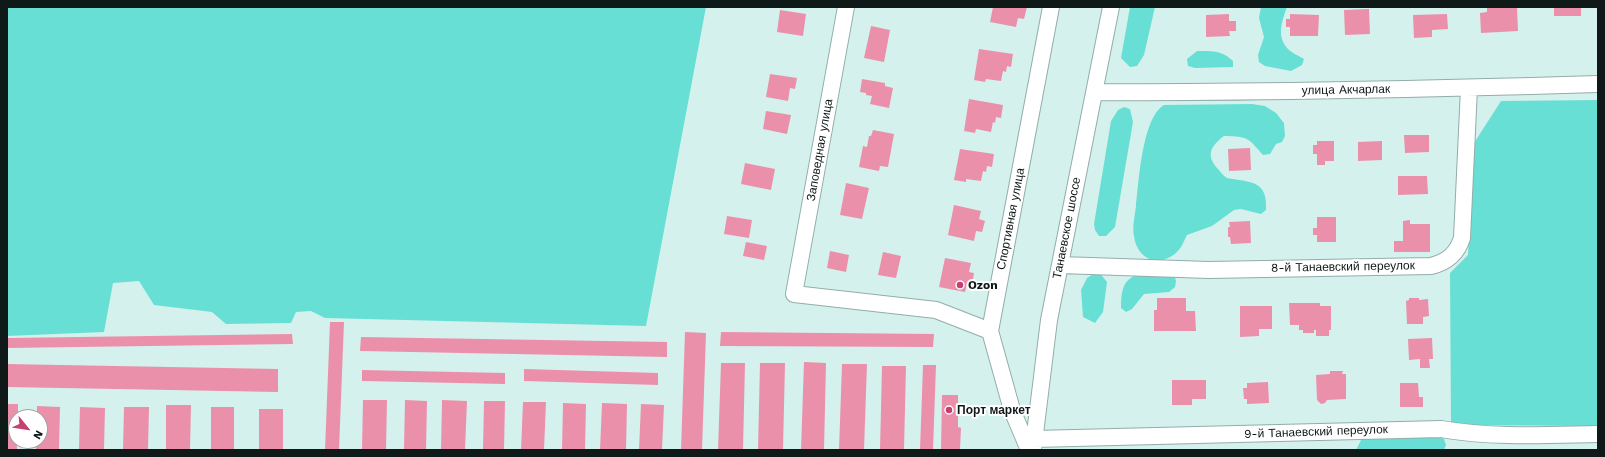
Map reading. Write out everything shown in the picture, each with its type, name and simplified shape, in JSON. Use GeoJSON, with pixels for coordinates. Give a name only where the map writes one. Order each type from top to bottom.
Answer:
{"type":"FeatureCollection","features":[{"type":"Feature","properties":{"kind":"street","name":"Заповедная улица"},"geometry":{"type":"LineString","coordinates":[[846,7],[794,294],[936,310],[990,331]]}},
{"type":"Feature","properties":{"kind":"street","name":"Спортивная улица"},"geometry":{"type":"LineString","coordinates":[[1032,446],[1012,410],[990,331],[1051,7]]}},
{"type":"Feature","properties":{"kind":"street","name":"Танаевское шоссе"},"geometry":{"type":"LineString","coordinates":[[1032,446],[1049,320],[1111,7]]}},
{"type":"Feature","properties":{"kind":"street","name":"улица Акчарлак"},"geometry":{"type":"LineString","coordinates":[[1094,92],[1469,88],[1598,84]]}},
{"type":"Feature","properties":{"kind":"street","name":"8-й Танаевский переулок"},"geometry":{"type":"LineString","coordinates":[[1060,265],[1208,270],[1431,266],[1440,264],[1449,259],[1455,252],[1462,238],[1469,88]]}},
{"type":"Feature","properties":{"kind":"street","name":"9-й Танаевский переулок"},"geometry":{"type":"LineString","coordinates":[[1032,446],[1441,429],[1470,434],[1598,434]]}},
{"type":"Feature","properties":{"kind":"shaded area"},"geometry":{"type":"Polygon","coordinates":[[[7,7],[706,7],[646,326],[325,318],[311,311],[296,312],[291,323],[226,324],[212,312],[154,305],[139,281],[113,283],[104,332],[7,336],[7,7]]]}},
{"type":"Feature","properties":{"kind":"shaded area"},"geometry":{"type":"Polygon","coordinates":[[[1130,7],[1155,7],[1144,55],[1137,66],[1130,67],[1121,58],[1130,7]]]}},
{"type":"Feature","properties":{"kind":"shaded area"},"geometry":{"type":"Polygon","coordinates":[[[1261,7],[1287,7],[1281,28],[1282,39],[1288,49],[1304,59],[1302,65],[1291,71],[1265,66],[1259,62],[1258,55],[1264,37],[1259,18],[1261,7]]]}},
{"type":"Feature","properties":{"kind":"shaded area"},"geometry":{"type":"Polygon","coordinates":[[[1197,51],[1216,52],[1225,55],[1233,61],[1233,67],[1195,68],[1188,66],[1187,59],[1197,51]]]}},
{"type":"Feature","properties":{"kind":"shaded area"},"geometry":{"type":"Polygon","coordinates":[[[1598,100],[1598,426],[1451,425],[1450,273],[1468,255],[1474,143],[1501,101],[1598,100]]]}},
{"type":"Feature","properties":{"kind":"shaded area"},"geometry":{"type":"Polygon","coordinates":[[[1252,104],[1265,106],[1276,113],[1284,123],[1285,136],[1282,142],[1276,144],[1270,154],[1263,155],[1247,139],[1224,136],[1213,147],[1211,155],[1214,164],[1226,177],[1246,181],[1261,188],[1265,196],[1266,210],[1261,214],[1241,209],[1234,210],[1212,226],[1187,235],[1176,253],[1169,258],[1162,260],[1149,259],[1139,250],[1136,244],[1133,225],[1140,166],[1146,136],[1157,112],[1164,105],[1252,104]]]}},
{"type":"Feature","properties":{"kind":"shaded area"},"geometry":{"type":"Polygon","coordinates":[[[1124,107],[1130,109],[1133,122],[1115,227],[1106,236],[1099,236],[1095,230],[1094,224],[1111,121],[1118,110],[1124,107]]]}},
{"type":"Feature","properties":{"kind":"shaded area"},"geometry":{"type":"Polygon","coordinates":[[[1098,271],[1107,282],[1103,312],[1095,323],[1083,317],[1081,290],[1087,278],[1098,271]]]}},
{"type":"Feature","properties":{"kind":"shaded area"},"geometry":{"type":"Polygon","coordinates":[[[1152,273],[1174,274],[1176,281],[1175,287],[1169,292],[1144,294],[1132,309],[1126,312],[1121,308],[1121,296],[1123,289],[1126,282],[1131,278],[1137,275],[1152,273]]]}},
{"type":"Feature","properties":{"kind":"shaded area"},"geometry":{"type":"Polygon","coordinates":[[[1432,434],[1444,439],[1446,445],[1444,450],[1356,450],[1361,440],[1373,435],[1432,434]]]}},
{"type":"Feature","properties":{"kind":"building"},"geometry":{"type":"Polygon","coordinates":[[[993,7],[1027,7],[1024,19],[1018,18],[1016,27],[990,22],[993,7]]]}},
{"type":"Feature","properties":{"kind":"building"},"geometry":{"type":"Polygon","coordinates":[[[1517,7],[1518,31],[1481,33],[1480,13],[1487,12],[1487,8],[1517,7]]]}},
{"type":"Feature","properties":{"kind":"building"},"geometry":{"type":"Polygon","coordinates":[[[1554,7],[1581,7],[1581,16],[1554,16],[1554,7]]]}},
{"type":"Feature","properties":{"kind":"building"},"geometry":{"type":"Polygon","coordinates":[[[1369,9],[1370,34],[1345,35],[1344,10],[1369,9]]]}},
{"type":"Feature","properties":{"kind":"building"},"geometry":{"type":"Polygon","coordinates":[[[780,10],[806,14],[803,36],[777,32],[780,10]]]}},
{"type":"Feature","properties":{"kind":"building"},"geometry":{"type":"Polygon","coordinates":[[[1229,14],[1229,21],[1236,21],[1236,31],[1229,31],[1230,36],[1206,37],[1206,15],[1229,14]]]}},
{"type":"Feature","properties":{"kind":"building"},"geometry":{"type":"Polygon","coordinates":[[[1290,14],[1319,15],[1318,36],[1290,36],[1290,27],[1286,27],[1286,19],[1290,19],[1290,14]]]}},
{"type":"Feature","properties":{"kind":"building"},"geometry":{"type":"Polygon","coordinates":[[[1447,14],[1448,29],[1432,30],[1432,37],[1414,38],[1413,15],[1447,14]]]}},
{"type":"Feature","properties":{"kind":"building"},"geometry":{"type":"Polygon","coordinates":[[[871,26],[890,30],[884,62],[864,58],[871,26]]]}},
{"type":"Feature","properties":{"kind":"building"},"geometry":{"type":"Polygon","coordinates":[[[979,49],[1013,54],[1011,67],[1007,66],[1006,72],[1003,71],[1001,81],[986,79],[985,82],[974,80],[979,49]]]}},
{"type":"Feature","properties":{"kind":"building"},"geometry":{"type":"Polygon","coordinates":[[[770,74],[797,78],[795,89],[790,88],[788,101],[766,97],[770,74]]]}},
{"type":"Feature","properties":{"kind":"building"},"geometry":{"type":"Polygon","coordinates":[[[862,79],[885,83],[885,86],[893,88],[889,108],[870,104],[872,96],[860,92],[862,79]]]}},
{"type":"Feature","properties":{"kind":"building"},"geometry":{"type":"Polygon","coordinates":[[[969,99],[1003,105],[1001,118],[996,117],[995,123],[993,122],[991,132],[976,129],[975,133],[964,131],[969,99]]]}},
{"type":"Feature","properties":{"kind":"building"},"geometry":{"type":"Polygon","coordinates":[[[766,111],[791,115],[787,134],[763,129],[766,111]]]}},
{"type":"Feature","properties":{"kind":"building"},"geometry":{"type":"Polygon","coordinates":[[[873,130],[894,134],[888,167],[880,166],[879,171],[859,167],[863,146],[867,147],[869,136],[871,136],[873,130]]]}},
{"type":"Feature","properties":{"kind":"building"},"geometry":{"type":"Polygon","coordinates":[[[1404,135],[1429,135],[1429,152],[1405,153],[1404,135]]]}},
{"type":"Feature","properties":{"kind":"building"},"geometry":{"type":"Polygon","coordinates":[[[1317,141],[1334,141],[1334,161],[1325,161],[1325,165],[1317,165],[1317,154],[1313,154],[1313,145],[1317,145],[1317,141]]]}},
{"type":"Feature","properties":{"kind":"building"},"geometry":{"type":"Polygon","coordinates":[[[1382,141],[1382,160],[1358,161],[1358,142],[1382,141]]]}},
{"type":"Feature","properties":{"kind":"building"},"geometry":{"type":"Polygon","coordinates":[[[1250,148],[1251,170],[1229,171],[1228,149],[1250,148]]]}},
{"type":"Feature","properties":{"kind":"building"},"geometry":{"type":"Polygon","coordinates":[[[960,149],[994,154],[992,167],[987,166],[986,172],[983,171],[981,181],[966,179],[966,182],[954,180],[960,149]]]}},
{"type":"Feature","properties":{"kind":"building"},"geometry":{"type":"Polygon","coordinates":[[[745,163],[775,169],[771,190],[741,184],[745,163]]]}},
{"type":"Feature","properties":{"kind":"building"},"geometry":{"type":"Polygon","coordinates":[[[1398,176],[1427,176],[1428,194],[1398,195],[1398,176]]]}},
{"type":"Feature","properties":{"kind":"building"},"geometry":{"type":"Polygon","coordinates":[[[846,183],[869,188],[862,219],[840,215],[846,183]]]}},
{"type":"Feature","properties":{"kind":"building"},"geometry":{"type":"Polygon","coordinates":[[[954,205],[981,211],[979,219],[985,221],[982,232],[976,231],[974,241],[948,235],[954,205]]]}},
{"type":"Feature","properties":{"kind":"building"},"geometry":{"type":"Polygon","coordinates":[[[727,216],[752,220],[749,238],[724,234],[727,216]]]}},
{"type":"Feature","properties":{"kind":"building"},"geometry":{"type":"Polygon","coordinates":[[[1317,217],[1336,217],[1336,242],[1317,242],[1317,235],[1313,235],[1313,228],[1317,228],[1317,217]]]}},
{"type":"Feature","properties":{"kind":"building"},"geometry":{"type":"Polygon","coordinates":[[[1410,220],[1410,224],[1430,224],[1430,252],[1394,252],[1394,241],[1403,241],[1403,221],[1410,220]]]}},
{"type":"Feature","properties":{"kind":"building"},"geometry":{"type":"Polygon","coordinates":[[[1250,221],[1251,243],[1231,244],[1230,237],[1228,237],[1228,227],[1230,227],[1229,222],[1250,221]]]}},
{"type":"Feature","properties":{"kind":"building"},"geometry":{"type":"Polygon","coordinates":[[[746,242],[767,246],[764,260],[743,256],[746,242]]]}},
{"type":"Feature","properties":{"kind":"building"},"geometry":{"type":"Polygon","coordinates":[[[830,251],[849,255],[846,272],[827,268],[830,251]]]}},
{"type":"Feature","properties":{"kind":"building"},"geometry":{"type":"Polygon","coordinates":[[[883,252],[901,256],[896,278],[878,275],[883,252]]]}},
{"type":"Feature","properties":{"kind":"building"},"geometry":{"type":"Polygon","coordinates":[[[945,258],[971,263],[969,272],[974,273],[972,285],[967,284],[965,292],[939,287],[945,258]]]}},
{"type":"Feature","properties":{"kind":"building"},"geometry":{"type":"Polygon","coordinates":[[[1157,298],[1186,298],[1186,311],[1195,311],[1196,331],[1154,331],[1154,310],[1157,310],[1157,298]]]}},
{"type":"Feature","properties":{"kind":"building"},"geometry":{"type":"Polygon","coordinates":[[[1409,298],[1419,298],[1419,300],[1428,299],[1429,316],[1423,317],[1423,324],[1407,324],[1406,301],[1409,300],[1409,298]]]}},
{"type":"Feature","properties":{"kind":"building"},"geometry":{"type":"Polygon","coordinates":[[[1289,303],[1320,303],[1320,306],[1331,306],[1331,330],[1329,330],[1329,336],[1316,336],[1316,330],[1314,330],[1314,333],[1303,333],[1303,330],[1299,330],[1299,325],[1290,325],[1289,303]]]}},
{"type":"Feature","properties":{"kind":"building"},"geometry":{"type":"Polygon","coordinates":[[[1240,306],[1272,306],[1272,329],[1259,329],[1259,336],[1240,337],[1240,306]]]}},
{"type":"Feature","properties":{"kind":"building"},"geometry":{"type":"Polygon","coordinates":[[[330,322],[344,322],[339,450],[325,450],[330,322]]]}},
{"type":"Feature","properties":{"kind":"building"},"geometry":{"type":"Polygon","coordinates":[[[685,332],[706,333],[702,450],[681,450],[685,332]]]}},
{"type":"Feature","properties":{"kind":"building"},"geometry":{"type":"Polygon","coordinates":[[[721,332],[934,334],[933,347],[720,346],[721,332]]]}},
{"type":"Feature","properties":{"kind":"building"},"geometry":{"type":"Polygon","coordinates":[[[292,334],[293,344],[7,348],[7,338],[292,334]]]}},
{"type":"Feature","properties":{"kind":"building"},"geometry":{"type":"Polygon","coordinates":[[[361,337],[667,342],[667,357],[360,351],[361,337]]]}},
{"type":"Feature","properties":{"kind":"building"},"geometry":{"type":"Polygon","coordinates":[[[1432,338],[1433,359],[1429,359],[1430,368],[1420,368],[1420,359],[1409,360],[1408,339],[1432,338]]]}},
{"type":"Feature","properties":{"kind":"building"},"geometry":{"type":"Polygon","coordinates":[[[804,362],[826,363],[824,450],[801,450],[804,362]]]}},
{"type":"Feature","properties":{"kind":"building"},"geometry":{"type":"Polygon","coordinates":[[[721,363],[745,363],[743,450],[718,450],[721,363]]]}},
{"type":"Feature","properties":{"kind":"building"},"geometry":{"type":"Polygon","coordinates":[[[760,363],[785,363],[783,450],[758,450],[760,363]]]}},
{"type":"Feature","properties":{"kind":"building"},"geometry":{"type":"Polygon","coordinates":[[[7,364],[278,369],[278,392],[7,387],[7,364]]]}},
{"type":"Feature","properties":{"kind":"building"},"geometry":{"type":"Polygon","coordinates":[[[842,364],[867,364],[864,450],[839,450],[842,364]]]}},
{"type":"Feature","properties":{"kind":"building"},"geometry":{"type":"Polygon","coordinates":[[[923,365],[936,365],[933,450],[920,450],[923,365]]]}},
{"type":"Feature","properties":{"kind":"building"},"geometry":{"type":"Polygon","coordinates":[[[882,366],[906,366],[904,450],[880,450],[882,366]]]}},
{"type":"Feature","properties":{"kind":"building"},"geometry":{"type":"Polygon","coordinates":[[[524,369],[658,373],[658,385],[524,381],[524,369]]]}},
{"type":"Feature","properties":{"kind":"building"},"geometry":{"type":"Polygon","coordinates":[[[362,370],[505,373],[505,384],[362,381],[362,370]]]}},
{"type":"Feature","properties":{"kind":"building"},"geometry":{"type":"Polygon","coordinates":[[[1330,371],[1343,371],[1342,374],[1346,374],[1346,399],[1327,400],[1325,403],[1321,404],[1317,400],[1316,375],[1330,374],[1330,371]]]}},
{"type":"Feature","properties":{"kind":"building"},"geometry":{"type":"Polygon","coordinates":[[[1172,380],[1206,380],[1206,399],[1192,399],[1192,405],[1172,405],[1172,380]]]}},
{"type":"Feature","properties":{"kind":"building"},"geometry":{"type":"Polygon","coordinates":[[[1268,382],[1269,403],[1247,404],[1247,399],[1244,399],[1243,388],[1247,388],[1247,383],[1268,382]]]}},
{"type":"Feature","properties":{"kind":"building"},"geometry":{"type":"Polygon","coordinates":[[[1400,383],[1418,383],[1419,397],[1423,397],[1423,407],[1400,407],[1400,383]]]}},
{"type":"Feature","properties":{"kind":"building"},"geometry":{"type":"Polygon","coordinates":[[[942,395],[958,395],[958,427],[961,428],[960,450],[941,450],[942,395]]]}},
{"type":"Feature","properties":{"kind":"building"},"geometry":{"type":"Polygon","coordinates":[[[363,400],[387,400],[386,450],[362,450],[363,400]]]}},
{"type":"Feature","properties":{"kind":"building"},"geometry":{"type":"Polygon","coordinates":[[[405,400],[427,401],[426,450],[404,450],[405,400]]]}},
{"type":"Feature","properties":{"kind":"building"},"geometry":{"type":"Polygon","coordinates":[[[442,400],[467,401],[465,450],[441,450],[442,400]]]}},
{"type":"Feature","properties":{"kind":"building"},"geometry":{"type":"Polygon","coordinates":[[[484,401],[505,401],[504,450],[483,450],[484,401]]]}},
{"type":"Feature","properties":{"kind":"building"},"geometry":{"type":"Polygon","coordinates":[[[523,402],[546,402],[544,450],[521,450],[523,402]]]}},
{"type":"Feature","properties":{"kind":"building"},"geometry":{"type":"Polygon","coordinates":[[[563,403],[586,404],[585,450],[562,450],[563,403]]]}},
{"type":"Feature","properties":{"kind":"building"},"geometry":{"type":"Polygon","coordinates":[[[602,403],[627,404],[626,450],[600,450],[602,403]]]}},
{"type":"Feature","properties":{"kind":"building"},"geometry":{"type":"Polygon","coordinates":[[[7,404],[18,404],[18,409],[8,409],[8,449],[17,450],[7,450],[7,404]]]}},
{"type":"Feature","properties":{"kind":"building"},"geometry":{"type":"Polygon","coordinates":[[[641,404],[664,405],[662,450],[639,450],[641,404]]]}},
{"type":"Feature","properties":{"kind":"building"},"geometry":{"type":"Polygon","coordinates":[[[166,405],[191,405],[190,450],[166,450],[166,405]]]}},
{"type":"Feature","properties":{"kind":"building"},"geometry":{"type":"Polygon","coordinates":[[[37,406],[60,407],[59,450],[36,450],[48,449],[48,409],[37,409],[37,406]]]}},
{"type":"Feature","properties":{"kind":"building"},"geometry":{"type":"Polygon","coordinates":[[[80,407],[105,408],[104,450],[79,450],[80,407]]]}},
{"type":"Feature","properties":{"kind":"building"},"geometry":{"type":"Polygon","coordinates":[[[124,407],[149,407],[148,450],[123,450],[124,407]]]}},
{"type":"Feature","properties":{"kind":"building"},"geometry":{"type":"Polygon","coordinates":[[[211,407],[234,407],[234,450],[211,450],[211,407]]]}},
{"type":"Feature","properties":{"kind":"building"},"geometry":{"type":"Polygon","coordinates":[[[259,409],[283,409],[283,450],[259,450],[259,409]]]}},
{"type":"Feature","properties":{"kind":"place","name":"Ozon"},"geometry":{"type":"Point","coordinates":[960,285]}},
{"type":"Feature","properties":{"kind":"place","name":"Порт маркет"},"geometry":{"type":"Point","coordinates":[949,410]}}]}
